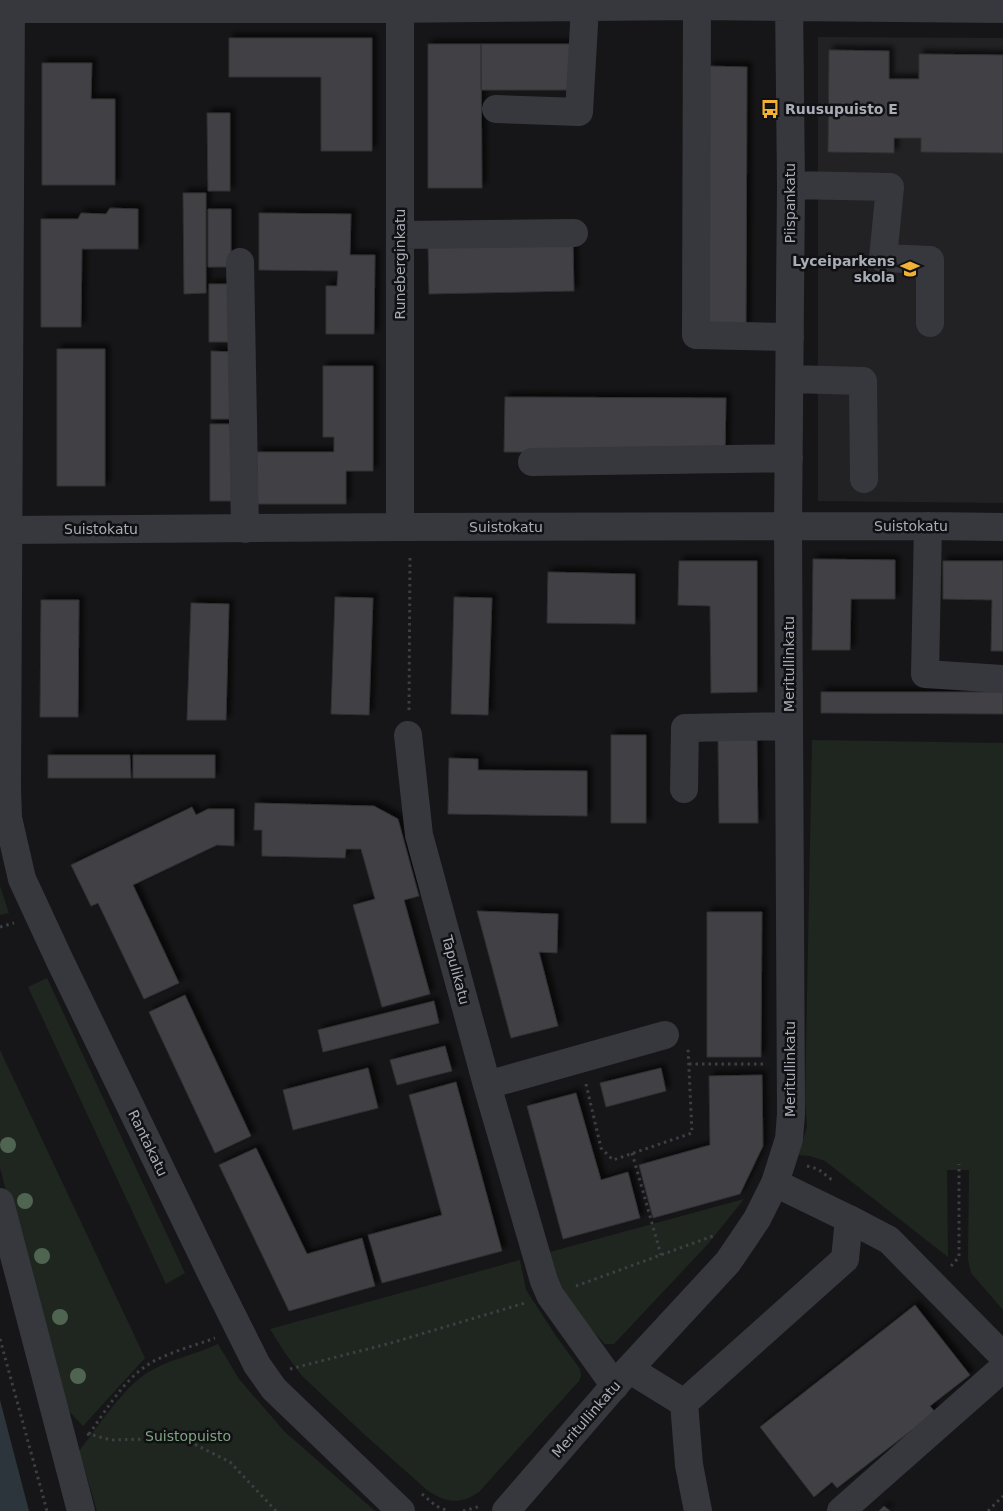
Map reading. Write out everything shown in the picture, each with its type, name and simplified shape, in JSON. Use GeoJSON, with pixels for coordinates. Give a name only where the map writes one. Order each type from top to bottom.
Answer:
{"type":"FeatureCollection","features":[{"type":"Feature","properties":{"kind":"street"},"geometry":{"type":"LineString","coordinates":[[11,4],[589,4],[697,6],[789,3],[1003,9]]}},
{"type":"Feature","properties":{"kind":"street","name":"Piispankatu"},"geometry":{"type":"LineString","coordinates":[[788,526],[791,186],[789,3]]}},
{"type":"Feature","properties":{"kind":"street","name":"Rantakatu"},"geometry":{"type":"LineString","coordinates":[[11,4],[9,530],[4,722],[8,818],[22,879],[201,1253],[257,1365],[274,1389],[401,1511]]}},
{"type":"Feature","properties":{"kind":"street","name":"Runeberginkatu"},"geometry":{"type":"LineString","coordinates":[[400,4],[400,527]]}},
{"type":"Feature","properties":{"kind":"street"},"geometry":{"type":"LineString","coordinates":[[496,109],[579,112],[589,4]]}},
{"type":"Feature","properties":{"kind":"street"},"geometry":{"type":"LineString","coordinates":[[697,6],[696,335],[790,337]]}},
{"type":"Feature","properties":{"kind":"street"},"geometry":{"type":"LineString","coordinates":[[791,186],[890,187],[883,258],[930,260],[930,323]]}},
{"type":"Feature","properties":{"kind":"street"},"geometry":{"type":"LineString","coordinates":[[400,235],[574,233]]}},
{"type":"Feature","properties":{"kind":"street"},"geometry":{"type":"LineString","coordinates":[[240,262],[245,529]]}},
{"type":"Feature","properties":{"kind":"street"},"geometry":{"type":"LineString","coordinates":[[790,379],[863,381],[864,480]]}},
{"type":"Feature","properties":{"kind":"street"},"geometry":{"type":"LineString","coordinates":[[532,462],[789,458]]}},
{"type":"Feature","properties":{"kind":"street","name":"Suistokatu"},"geometry":{"type":"LineString","coordinates":[[9,530],[788,526],[1003,528]]}},
{"type":"Feature","properties":{"kind":"street","name":"Meritullinkatu"},"geometry":{"type":"LineString","coordinates":[[506,1511],[622,1377],[728,1262],[757,1219],[775,1183],[789,1139],[791,1114],[788,526]]}},
{"type":"Feature","properties":{"kind":"street"},"geometry":{"type":"LineString","coordinates":[[928,526],[925,674],[1003,678]]}},
{"type":"Feature","properties":{"kind":"street"},"geometry":{"type":"LineString","coordinates":[[684,789],[685,728],[789,726]]}},
{"type":"Feature","properties":{"kind":"street","name":"Tapulikatu"},"geometry":{"type":"LineString","coordinates":[[408,736],[419,836],[487,1085],[544,1280],[550,1295],[622,1377]]}},
{"type":"Feature","properties":{"kind":"street"},"geometry":{"type":"LineString","coordinates":[[487,1085],[665,1035]]}},
{"type":"Feature","properties":{"kind":"street"},"geometry":{"type":"LineString","coordinates":[[775,1183],[849,1218],[889,1240],[1003,1356]]}},
{"type":"Feature","properties":{"kind":"street"},"geometry":{"type":"LineString","coordinates":[[0,1202],[81,1511]]}},
{"type":"Feature","properties":{"kind":"street"},"geometry":{"type":"LineString","coordinates":[[684,1403],[845,1259],[849,1218]]}},
{"type":"Feature","properties":{"kind":"street"},"geometry":{"type":"LineString","coordinates":[[841,1511],[1003,1368]]}},
{"type":"Feature","properties":{"kind":"street"},"geometry":{"type":"LineString","coordinates":[[622,1377],[684,1403]]}},
{"type":"Feature","properties":{"kind":"street"},"geometry":{"type":"LineString","coordinates":[[684,1403],[689,1465],[698,1511]]}},
{"type":"Feature","properties":{"kind":"path"},"geometry":{"type":"LineString","coordinates":[[400,527],[410,546],[408,736]]}},
{"type":"Feature","properties":{"kind":"path"},"geometry":{"type":"LineString","coordinates":[[580,1059],[600,1148],[613,1160],[692,1133],[688,1046],[665,1035]]}},
{"type":"Feature","properties":{"kind":"path"},"geometry":{"type":"LineString","coordinates":[[689,1064],[770,1064]]}},
{"type":"Feature","properties":{"kind":"path"},"geometry":{"type":"LineString","coordinates":[[632,1153],[661,1255]]}},
{"type":"Feature","properties":{"kind":"path"},"geometry":{"type":"LineString","coordinates":[[290,1370],[391,1343],[550,1295],[716,1236]]}},
{"type":"Feature","properties":{"kind":"path"},"geometry":{"type":"LineString","coordinates":[[63,1443],[89,1434],[122,1390],[140,1371],[156,1360],[239,1329]]}},
{"type":"Feature","properties":{"kind":"path"},"geometry":{"type":"LineString","coordinates":[[0,1339],[47,1511]]}},
{"type":"Feature","properties":{"kind":"path"},"geometry":{"type":"LineString","coordinates":[[284,1362],[296,1376]]}},
{"type":"Feature","properties":{"kind":"path"},"geometry":{"type":"LineString","coordinates":[[89,1434],[111,1440],[182,1438],[230,1462],[276,1511]]}},
{"type":"Feature","properties":{"kind":"path"},"geometry":{"type":"LineString","coordinates":[[422,1494],[436,1506],[448,1511]]}},
{"type":"Feature","properties":{"kind":"path"},"geometry":{"type":"LineString","coordinates":[[988,1511],[1003,1496]]}},
{"type":"Feature","properties":{"kind":"path"},"geometry":{"type":"LineString","coordinates":[[463,1511],[481,1506],[487,1511]]}},
{"type":"Feature","properties":{"kind":"shaded area","name":"Lyceiparkens skola"},"geometry":{"type":"Polygon","coordinates":[[[818,37],[1003,38],[1003,503],[818,501],[818,37]]]}},
{"type":"Feature","properties":{"kind":"shaded area"},"geometry":{"type":"Polygon","coordinates":[[[0,1400],[29,1511],[0,1511],[0,1400]]]}},
{"type":"Feature","properties":{"kind":"green space"},"geometry":{"type":"Polygon","coordinates":[[[812,740],[1003,743],[1003,1310],[971,1273],[968,1259],[969,1170],[947,1170],[948,1257],[825,1161],[810,1156],[798,1155],[807,1127],[805,1100],[812,740]]]}},
{"type":"Feature","properties":{"kind":"green space"},"geometry":{"type":"Polygon","coordinates":[[[0,886],[9,913],[0,915],[0,886]]]}},
{"type":"Feature","properties":{"kind":"green space"},"geometry":{"type":"Polygon","coordinates":[[[47,978],[185,1273],[166,1284],[28,987],[47,978]]]}},
{"type":"Feature","properties":{"kind":"green space"},"geometry":{"type":"Polygon","coordinates":[[[0,1050],[145,1358],[83,1426],[64,1406],[0,1168],[0,1050]]]}},
{"type":"Feature","properties":{"kind":"green space"},"geometry":{"type":"Polygon","coordinates":[[[744,1199],[708,1244],[614,1344],[605,1344],[601,1340],[572,1307],[556,1285],[546,1253],[744,1199]]]}},
{"type":"Feature","properties":{"kind":"green space"},"geometry":{"type":"Polygon","coordinates":[[[520,1260],[526,1290],[580,1369],[581,1376],[579,1381],[479,1492],[459,1501],[440,1498],[427,1490],[366,1436],[302,1376],[270,1329],[520,1260]]]}},
{"type":"Feature","properties":{"kind":"green space","name":"Suistopuisto"},"geometry":{"type":"Polygon","coordinates":[[[218,1344],[239,1379],[284,1431],[375,1511],[97,1511],[79,1451],[120,1398],[147,1373],[164,1364],[218,1344]]]}},
{"type":"Feature","properties":{"kind":"building"},"geometry":{"type":"Polygon","coordinates":[[[229,38],[372,38],[372,151],[321,151],[321,77],[229,77],[229,38]]]}},
{"type":"Feature","properties":{"kind":"building"},"geometry":{"type":"Polygon","coordinates":[[[428,44],[481,44],[482,188],[428,188],[428,44]]]}},
{"type":"Feature","properties":{"kind":"building"},"geometry":{"type":"Polygon","coordinates":[[[481,44],[571,44],[571,90],[481,90],[481,44]]]}},
{"type":"Feature","properties":{"kind":"building"},"geometry":{"type":"Polygon","coordinates":[[[829,50],[889,51],[889,79],[919,79],[919,54],[1003,55],[1003,153],[921,152],[921,138],[894,138],[894,153],[828,152],[829,50]]]}},
{"type":"Feature","properties":{"kind":"building"},"geometry":{"type":"Polygon","coordinates":[[[42,63],[92,63],[91,99],[115,99],[115,185],[42,185],[42,63]]]}},
{"type":"Feature","properties":{"kind":"building"},"geometry":{"type":"Polygon","coordinates":[[[709,66],[747,67],[746,328],[707,328],[709,66]]]}},
{"type":"Feature","properties":{"kind":"building"},"geometry":{"type":"Polygon","coordinates":[[[207,113],[230,113],[230,191],[208,191],[207,113]]]}},
{"type":"Feature","properties":{"kind":"building"},"geometry":{"type":"Polygon","coordinates":[[[183,193],[206,193],[206,293],[184,294],[183,193]]]}},
{"type":"Feature","properties":{"kind":"building"},"geometry":{"type":"Polygon","coordinates":[[[110,208],[138,209],[138,249],[82,249],[81,327],[41,327],[41,219],[78,219],[81,213],[106,214],[110,208]]]}},
{"type":"Feature","properties":{"kind":"building"},"geometry":{"type":"Polygon","coordinates":[[[208,209],[231,209],[231,267],[208,267],[208,209]]]}},
{"type":"Feature","properties":{"kind":"building"},"geometry":{"type":"Polygon","coordinates":[[[259,213],[351,214],[350,255],[375,255],[374,334],[326,334],[326,286],[337,286],[338,271],[259,270],[259,213]]]}},
{"type":"Feature","properties":{"kind":"building"},"geometry":{"type":"Polygon","coordinates":[[[573,242],[574,291],[429,294],[428,244],[573,242]]]}},
{"type":"Feature","properties":{"kind":"building"},"geometry":{"type":"Polygon","coordinates":[[[209,284],[231,284],[232,342],[209,342],[209,284]]]}},
{"type":"Feature","properties":{"kind":"building"},"geometry":{"type":"Polygon","coordinates":[[[57,349],[105,349],[105,486],[57,486],[57,349]]]}},
{"type":"Feature","properties":{"kind":"building"},"geometry":{"type":"Polygon","coordinates":[[[211,351],[233,352],[232,419],[211,419],[211,351]]]}},
{"type":"Feature","properties":{"kind":"building"},"geometry":{"type":"Polygon","coordinates":[[[323,366],[373,366],[373,471],[346,471],[346,504],[257,504],[257,452],[334,452],[334,437],[323,437],[323,366]]]}},
{"type":"Feature","properties":{"kind":"building"},"geometry":{"type":"Polygon","coordinates":[[[505,397],[726,398],[725,453],[504,452],[505,397]]]}},
{"type":"Feature","properties":{"kind":"building"},"geometry":{"type":"Polygon","coordinates":[[[210,424],[232,424],[232,501],[210,501],[210,424]]]}},
{"type":"Feature","properties":{"kind":"building"},"geometry":{"type":"Polygon","coordinates":[[[813,559],[895,560],[895,599],[851,599],[850,650],[812,650],[813,559]]]}},
{"type":"Feature","properties":{"kind":"building"},"geometry":{"type":"Polygon","coordinates":[[[679,561],[757,561],[757,692],[711,693],[710,606],[678,605],[679,561]]]}},
{"type":"Feature","properties":{"kind":"building"},"geometry":{"type":"Polygon","coordinates":[[[943,561],[1003,561],[1003,651],[991,651],[992,600],[943,599],[943,561]]]}},
{"type":"Feature","properties":{"kind":"building"},"geometry":{"type":"Polygon","coordinates":[[[548,572],[635,574],[635,624],[547,623],[548,572]]]}},
{"type":"Feature","properties":{"kind":"building"},"geometry":{"type":"Polygon","coordinates":[[[335,597],[373,598],[369,715],[331,714],[335,597]]]}},
{"type":"Feature","properties":{"kind":"building"},"geometry":{"type":"Polygon","coordinates":[[[454,597],[492,598],[488,715],[451,714],[454,597]]]}},
{"type":"Feature","properties":{"kind":"building"},"geometry":{"type":"Polygon","coordinates":[[[41,600],[79,600],[78,717],[40,717],[41,600]]]}},
{"type":"Feature","properties":{"kind":"building"},"geometry":{"type":"Polygon","coordinates":[[[191,603],[229,604],[226,720],[187,720],[191,603]]]}},
{"type":"Feature","properties":{"kind":"building"},"geometry":{"type":"Polygon","coordinates":[[[821,692],[1003,692],[1003,714],[821,713],[821,692]]]}},
{"type":"Feature","properties":{"kind":"building"},"geometry":{"type":"Polygon","coordinates":[[[611,735],[646,735],[646,823],[611,823],[611,735]]]}},
{"type":"Feature","properties":{"kind":"building"},"geometry":{"type":"Polygon","coordinates":[[[718,740],[757,740],[758,823],[719,823],[718,740]]]}},
{"type":"Feature","properties":{"kind":"building"},"geometry":{"type":"Polygon","coordinates":[[[48,755],[130,755],[131,778],[48,778],[48,755]]]}},
{"type":"Feature","properties":{"kind":"building"},"geometry":{"type":"Polygon","coordinates":[[[133,755],[215,755],[215,778],[133,778],[133,755]]]}},
{"type":"Feature","properties":{"kind":"building"},"geometry":{"type":"Polygon","coordinates":[[[449,758],[478,759],[478,770],[587,771],[587,816],[448,814],[449,758]]]}},
{"type":"Feature","properties":{"kind":"building"},"geometry":{"type":"Polygon","coordinates":[[[255,803],[374,806],[398,819],[419,896],[404,900],[430,994],[382,1007],[353,905],[375,899],[361,849],[346,849],[345,858],[262,856],[262,830],[254,830],[255,803]]]}},
{"type":"Feature","properties":{"kind":"building"},"geometry":{"type":"Polygon","coordinates":[[[192,807],[196,815],[208,809],[234,809],[234,846],[217,845],[133,885],[179,983],[144,999],[98,903],[91,906],[71,865],[192,807]]]}},
{"type":"Feature","properties":{"kind":"building"},"geometry":{"type":"Polygon","coordinates":[[[477,911],[558,914],[557,953],[539,952],[558,1026],[511,1038],[477,911]]]}},
{"type":"Feature","properties":{"kind":"building"},"geometry":{"type":"Polygon","coordinates":[[[707,912],[762,912],[761,1057],[707,1057],[707,912]]]}},
{"type":"Feature","properties":{"kind":"building"},"geometry":{"type":"Polygon","coordinates":[[[185,995],[251,1136],[215,1153],[149,1012],[185,995]]]}},
{"type":"Feature","properties":{"kind":"building"},"geometry":{"type":"Polygon","coordinates":[[[434,1001],[439,1023],[323,1052],[318,1030],[434,1001]]]}},
{"type":"Feature","properties":{"kind":"building"},"geometry":{"type":"Polygon","coordinates":[[[445,1046],[452,1071],[397,1085],[390,1060],[445,1046]]]}},
{"type":"Feature","properties":{"kind":"building"},"geometry":{"type":"Polygon","coordinates":[[[368,1068],[378,1108],[293,1130],[283,1090],[368,1068]]]}},
{"type":"Feature","properties":{"kind":"building"},"geometry":{"type":"Polygon","coordinates":[[[661,1068],[666,1091],[606,1107],[600,1083],[661,1068]]]}},
{"type":"Feature","properties":{"kind":"building"},"geometry":{"type":"Polygon","coordinates":[[[762,1075],[763,1146],[740,1194],[653,1218],[639,1165],[710,1145],[709,1076],[762,1075]]]}},
{"type":"Feature","properties":{"kind":"building"},"geometry":{"type":"Polygon","coordinates":[[[456,1082],[502,1251],[382,1283],[368,1235],[442,1215],[409,1095],[456,1082]]]}},
{"type":"Feature","properties":{"kind":"building"},"geometry":{"type":"Polygon","coordinates":[[[576,1093],[601,1180],[628,1172],[640,1218],[563,1239],[527,1106],[576,1093]]]}},
{"type":"Feature","properties":{"kind":"building"},"geometry":{"type":"Polygon","coordinates":[[[256,1148],[307,1254],[362,1238],[375,1286],[289,1311],[219,1165],[256,1148]]]}},
{"type":"Feature","properties":{"kind":"building"},"geometry":{"type":"Polygon","coordinates":[[[915,1305],[970,1375],[930,1406],[935,1412],[837,1488],[832,1482],[814,1497],[760,1427],[915,1305]]]}},
{"type":"Feature","properties":{"kind":"building"},"geometry":{"type":"Polygon","coordinates":[[[884,1506],[890,1511],[879,1511],[884,1506]]]}},
{"type":"Feature","properties":{"kind":"place","name":"Ruusupuisto E"},"geometry":{"type":"Point","coordinates":[770,109]}},
{"type":"Feature","properties":{"kind":"place","name":"Lyceiparkens skola"},"geometry":{"type":"Point","coordinates":[910,269]}}]}
